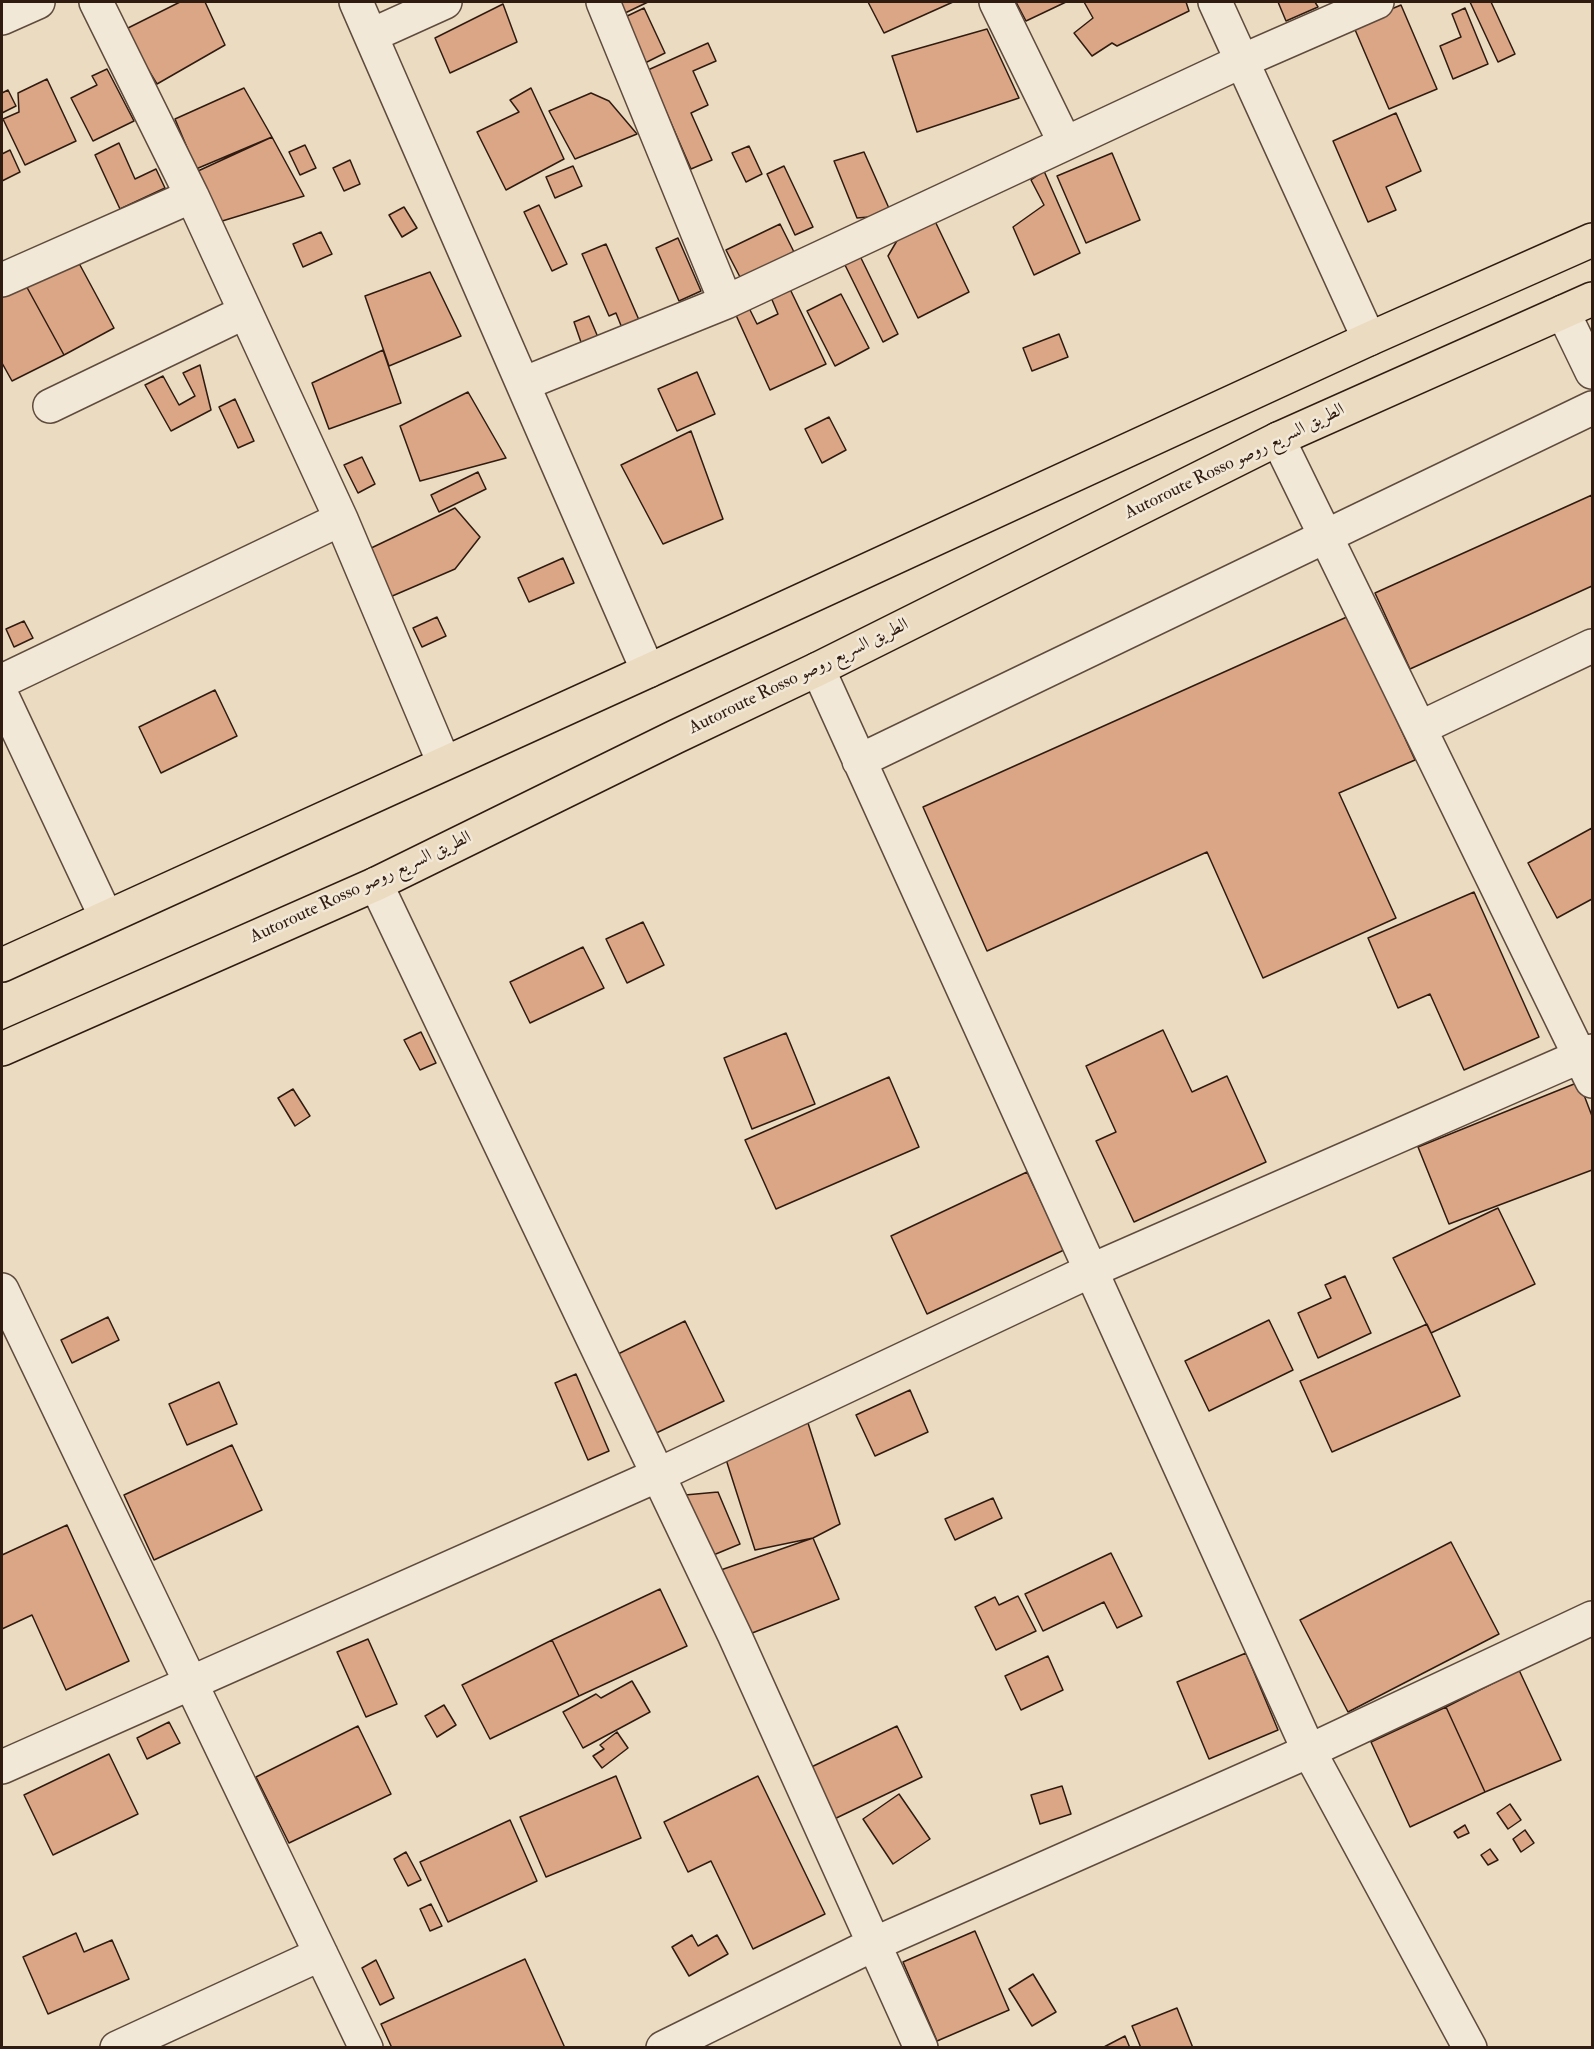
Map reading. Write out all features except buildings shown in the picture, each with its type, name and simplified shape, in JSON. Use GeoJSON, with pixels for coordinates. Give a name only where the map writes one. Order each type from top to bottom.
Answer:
{"type":"FeatureCollection","features":[{"type":"Feature","properties":{"kind":"highway"},"geometry":{"type":"LineString","coordinates":[[2,965],[1369,339],[1593,240]]}},
{"type":"Feature","properties":{"kind":"highway","name":"Autoroute Rosso الطريق السريع روصو"},"geometry":{"type":"LineString","coordinates":[[2,1049],[375,884],[818,669],[1278,439],[1593,299]]}},
{"type":"Feature","properties":{"kind":"street"},"geometry":{"type":"LineString","coordinates":[[2,18],[38,2]]}},
{"type":"Feature","properties":{"kind":"street"},"geometry":{"type":"LineString","coordinates":[[96,2],[192,196],[341,519],[444,763]]}},
{"type":"Feature","properties":{"kind":"street"},"geometry":{"type":"LineString","coordinates":[[357,2],[648,671]]}},
{"type":"Feature","properties":{"kind":"street"},"geometry":{"type":"LineString","coordinates":[[372,35],[446,2]]}},
{"type":"Feature","properties":{"kind":"street"},"geometry":{"type":"LineString","coordinates":[[603,2],[726,302]]}},
{"type":"Feature","properties":{"kind":"street"},"geometry":{"type":"LineString","coordinates":[[996,2],[1065,143]]}},
{"type":"Feature","properties":{"kind":"street"},"geometry":{"type":"LineString","coordinates":[[1215,2],[1369,339]]}},
{"type":"Feature","properties":{"kind":"street"},"geometry":{"type":"LineString","coordinates":[[523,384],[726,302],[1242,61],[1377,2]]}},
{"type":"Feature","properties":{"kind":"street"},"geometry":{"type":"LineString","coordinates":[[2,280],[192,196]]}},
{"type":"Feature","properties":{"kind":"street"},"geometry":{"type":"LineString","coordinates":[[50,406],[245,312]]}},
{"type":"Feature","properties":{"kind":"street"},"geometry":{"type":"LineString","coordinates":[[1563,312],[1593,372]]}},
{"type":"Feature","properties":{"kind":"street"},"geometry":{"type":"LineString","coordinates":[[860,761],[1593,408]]}},
{"type":"Feature","properties":{"kind":"street"},"geometry":{"type":"LineString","coordinates":[[2,1767],[658,1475],[1090,1270],[1588,1063],[1278,439]]}},
{"type":"Feature","properties":{"kind":"street"},"geometry":{"type":"LineString","coordinates":[[2,681],[341,519]]}},
{"type":"Feature","properties":{"kind":"street"},"geometry":{"type":"LineString","coordinates":[[1420,728],[1593,646]]}},
{"type":"Feature","properties":{"kind":"street"},"geometry":{"type":"LineString","coordinates":[[818,669],[1309,1751],[1470,2048]]}},
{"type":"Feature","properties":{"kind":"street"},"geometry":{"type":"LineString","coordinates":[[2,696],[106,916]]}},
{"type":"Feature","properties":{"kind":"street"},"geometry":{"type":"LineString","coordinates":[[375,884],[734,1634],[921,2048]]}},
{"type":"Feature","properties":{"kind":"street"},"geometry":{"type":"LineString","coordinates":[[2,1290],[366,2048]]}},
{"type":"Feature","properties":{"kind":"street"},"geometry":{"type":"LineString","coordinates":[[663,2048],[874,1944],[1309,1751],[1593,1618]]}},
{"type":"Feature","properties":{"kind":"street"},"geometry":{"type":"LineString","coordinates":[[117,2048],[321,1954]]}}]}
